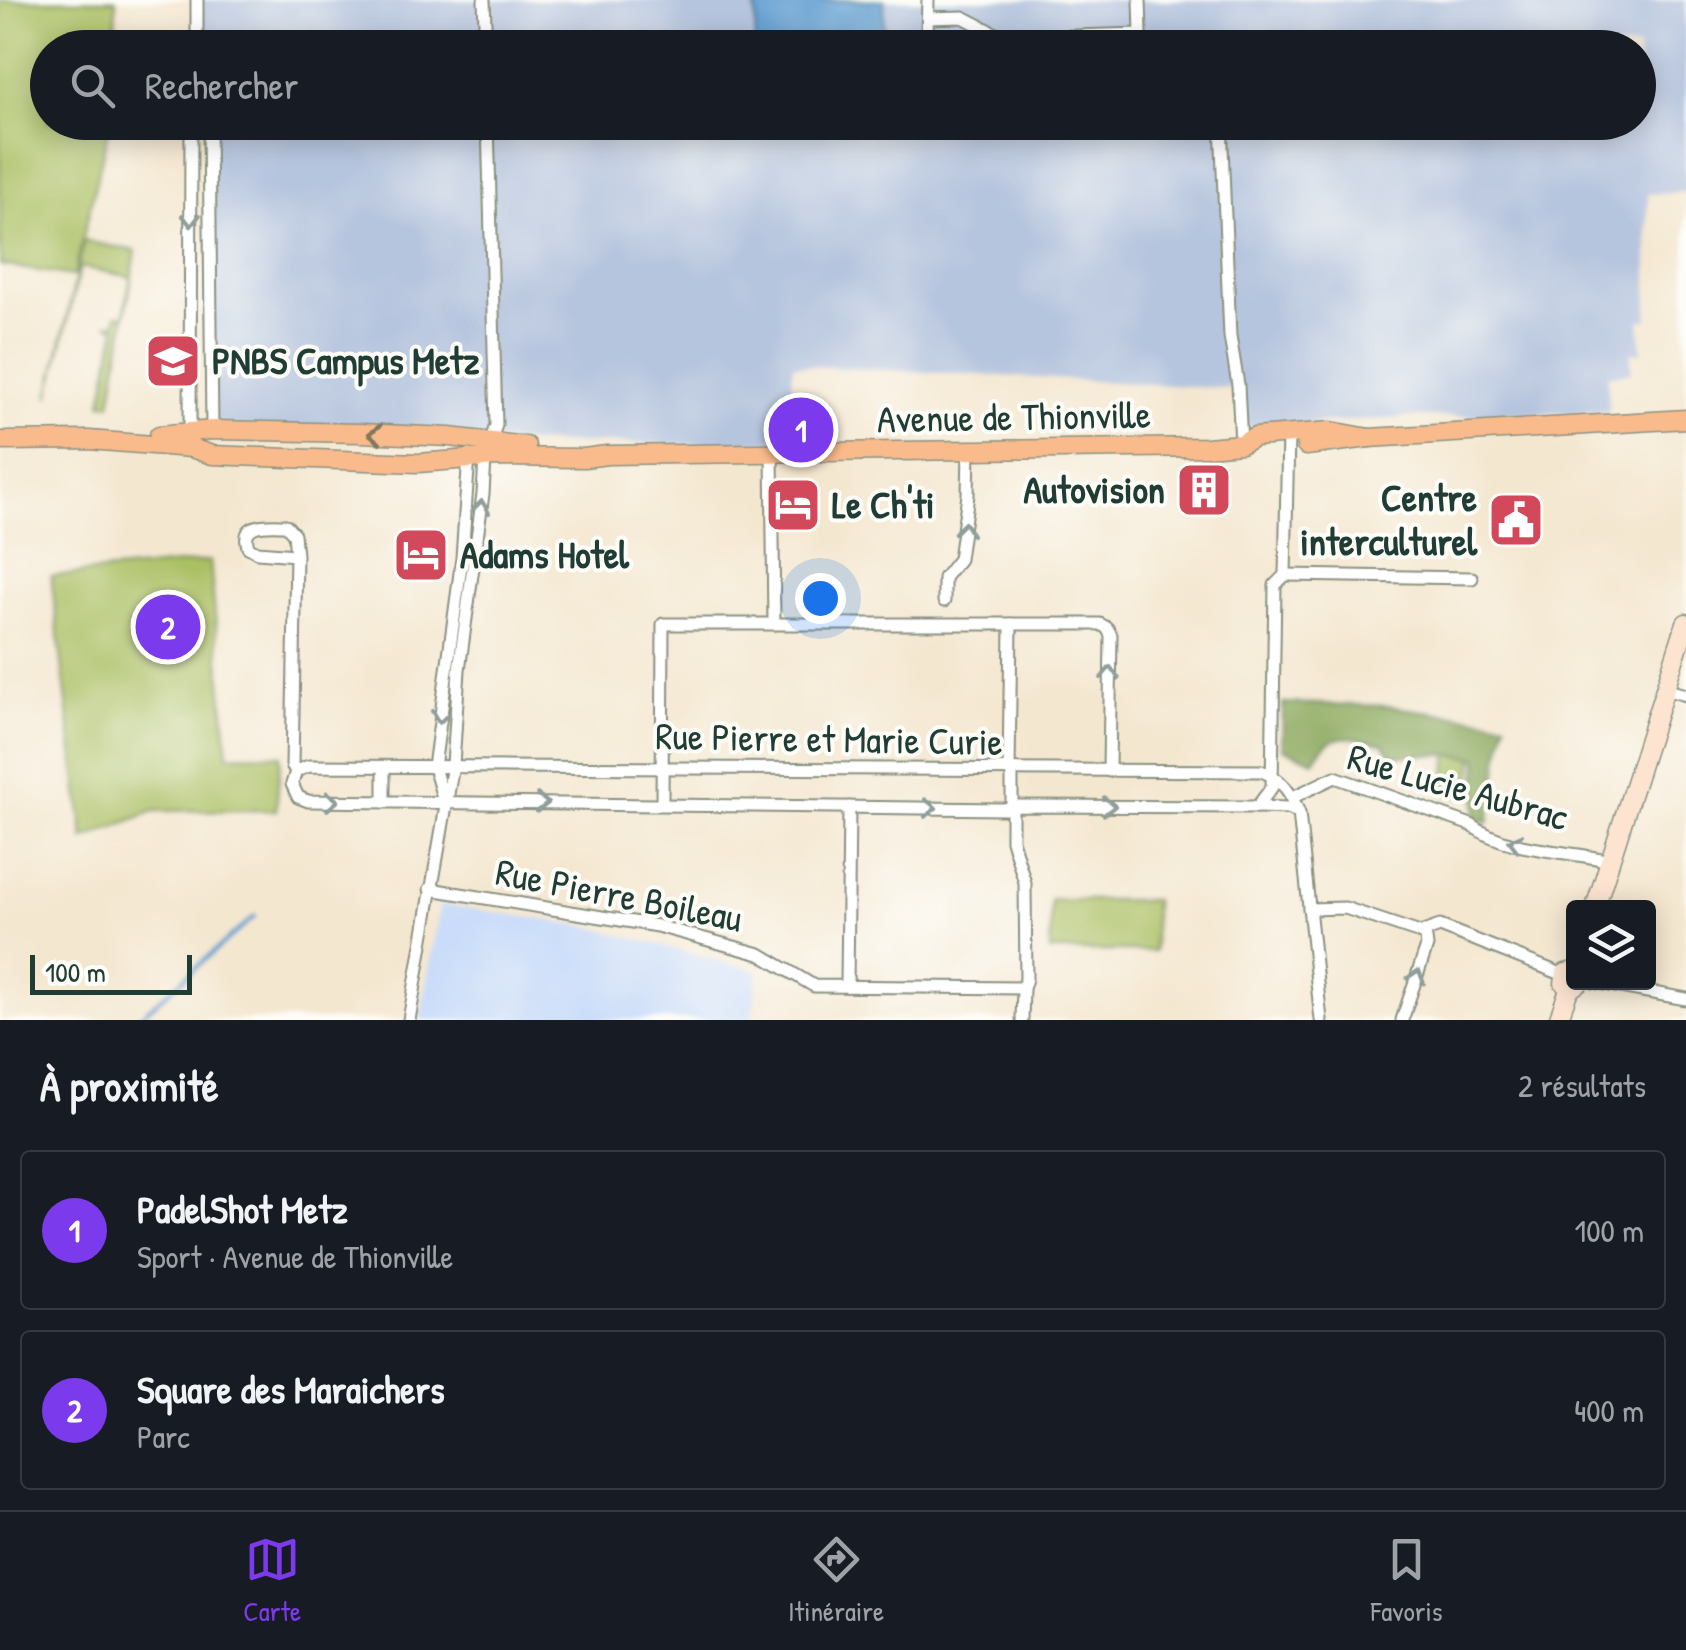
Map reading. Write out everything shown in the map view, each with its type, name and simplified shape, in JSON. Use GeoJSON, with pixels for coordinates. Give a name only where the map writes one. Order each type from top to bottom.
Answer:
{"type":"FeatureCollection","features":[{"type":"Feature","properties":{"kind":"main road","name":"Avenue de Thionville"},"geometry":{"type":"LineString","coordinates":[[0,440],[89,440],[120,434],[190,441],[212,455],[446,462],[476,455],[584,458],[1242,444],[1255,437],[1287,441],[1331,432],[1369,438],[1686,420]]}},
{"type":"Feature","properties":{"kind":"main road","name":"Avenue de Thionville"},"geometry":{"type":"LineString","coordinates":[[190,441],[212,430],[419,435],[476,455]]}},
{"type":"Feature","properties":{"kind":"main road"},"geometry":{"type":"LineString","coordinates":[[212,430],[212,455]]}},
{"type":"Feature","properties":{"kind":"street"},"geometry":{"type":"LineString","coordinates":[[197,0],[197,30]]}},
{"type":"Feature","properties":{"kind":"street"},"geometry":{"type":"LineString","coordinates":[[484,0],[485,30]]}},
{"type":"Feature","properties":{"kind":"street"},"geometry":{"type":"LineString","coordinates":[[926,30],[928,0]]}},
{"type":"Feature","properties":{"kind":"street"},"geometry":{"type":"LineString","coordinates":[[1140,0],[1141,30]]}},
{"type":"Feature","properties":{"kind":"street"},"geometry":{"type":"LineString","coordinates":[[928,18],[963,17],[988,30]]}},
{"type":"Feature","properties":{"kind":"street"},"geometry":{"type":"LineString","coordinates":[[190,441],[191,140]]}},
{"type":"Feature","properties":{"kind":"street"},"geometry":{"type":"LineString","coordinates":[[209,140],[212,430]]}},
{"type":"Feature","properties":{"kind":"street"},"geometry":{"type":"LineString","coordinates":[[445,802],[434,768],[476,455],[496,416],[488,140]]}},
{"type":"Feature","properties":{"kind":"street"},"geometry":{"type":"LineString","coordinates":[[1222,140],[1230,336],[1242,444]]}},
{"type":"Feature","properties":{"kind":"street"},"geometry":{"type":"LineString","coordinates":[[1256,806],[1266,799],[1273,776],[1275,585],[1285,575],[1287,441]]}},
{"type":"Feature","properties":{"kind":"street"},"geometry":{"type":"LineString","coordinates":[[944,600],[944,578],[956,566],[961,548],[969,451]]}},
{"type":"Feature","properties":{"kind":"street"},"geometry":{"type":"LineString","coordinates":[[772,453],[774,624]]}},
{"type":"Feature","properties":{"kind":"street"},"geometry":{"type":"LineString","coordinates":[[409,1020],[453,765],[476,455]]}},
{"type":"Feature","properties":{"kind":"street"},"geometry":{"type":"LineString","coordinates":[[296,555],[292,765],[296,772]]}},
{"type":"Feature","properties":{"kind":"street"},"geometry":{"type":"LineString","coordinates":[[1285,575],[1472,578]]}},
{"type":"Feature","properties":{"kind":"street"},"geometry":{"type":"LineString","coordinates":[[1597,900],[1686,623]]}},
{"type":"Feature","properties":{"kind":"street"},"geometry":{"type":"LineString","coordinates":[[662,804],[663,624],[1100,624],[1110,636],[1109,771]]}},
{"type":"Feature","properties":{"kind":"street"},"geometry":{"type":"LineString","coordinates":[[1011,624],[1013,850],[1025,883],[1026,979],[1022,1020]]}},
{"type":"Feature","properties":{"kind":"street"},"geometry":{"type":"LineString","coordinates":[[1664,689],[1686,695]]}},
{"type":"Feature","properties":{"kind":"street","name":"Rue Pierre et Marie Curie"},"geometry":{"type":"LineString","coordinates":[[1273,776],[1261,771],[309,766],[296,772],[292,788],[304,800],[384,802],[1012,808],[1256,806],[1288,808],[1298,813]]}},
{"type":"Feature","properties":{"kind":"street"},"geometry":{"type":"LineString","coordinates":[[384,766],[384,802]]}},
{"type":"Feature","properties":{"kind":"street"},"geometry":{"type":"LineString","coordinates":[[1273,776],[1293,797],[1298,813],[1321,1020]]}},
{"type":"Feature","properties":{"kind":"street","name":"Rue Lucie Aubrac"},"geometry":{"type":"LineString","coordinates":[[1293,797],[1334,778],[1471,825],[1483,834],[1562,854],[1577,852],[1609,861]]}},
{"type":"Feature","properties":{"kind":"street"},"geometry":{"type":"LineString","coordinates":[[848,986],[849,807]]}},
{"type":"Feature","properties":{"kind":"street","name":"Rue Pierre Boileau"},"geometry":{"type":"LineString","coordinates":[[430,889],[657,926],[760,954],[814,986],[1023,988]]}},
{"type":"Feature","properties":{"kind":"street"},"geometry":{"type":"LineString","coordinates":[[1309,908],[1345,908],[1412,932],[1440,926],[1566,977]]}},
{"type":"Feature","properties":{"kind":"street"},"geometry":{"type":"LineString","coordinates":[[1402,1020],[1426,946],[1426,932]]}},
{"type":"Feature","properties":{"kind":"street"},"geometry":{"type":"LineString","coordinates":[[1558,1020],[1566,982]]}},
{"type":"Feature","properties":{"kind":"street"},"geometry":{"type":"LineString","coordinates":[[1637,990],[1686,999]]}},
{"type":"Feature","properties":{"kind":"shaded area"},"geometry":{"type":"Polygon","coordinates":[[[198,0],[1686,0],[1686,192],[1648,194],[1648,320],[1640,320],[1642,353],[1631,353],[1631,372],[1607,376],[1609,411],[1251,427],[1246,423],[1243,389],[793,365],[787,440],[729,444],[528,443],[220,425],[212,413],[206,140],[1656,140],[1656,30],[197,30],[198,0]]]}},
{"type":"Feature","properties":{"kind":"shaded area"},"geometry":{"type":"Polygon","coordinates":[[[440,904],[586,926],[758,971],[752,1020],[420,1020],[440,904]]]}},
{"type":"Feature","properties":{"kind":"green space"},"geometry":{"type":"Polygon","coordinates":[[[0,0],[116,0],[115,30],[30,30],[30,140],[106,140],[74,276],[0,265],[0,0]]]}},
{"type":"Feature","properties":{"kind":"green space"},"geometry":{"type":"Polygon","coordinates":[[[84,241],[136,251],[111,404],[102,403],[116,327],[107,324],[115,323],[117,315],[124,316],[131,277],[80,267],[49,398],[84,241]]]}},
{"type":"Feature","properties":{"kind":"green space"},"geometry":{"type":"Polygon","coordinates":[[[210,561],[228,754],[281,755],[276,810],[154,811],[84,839],[51,576],[210,561]]]}},
{"type":"Feature","properties":{"kind":"green space"},"geometry":{"type":"Polygon","coordinates":[[[1283,703],[1386,706],[1506,722],[1488,823],[1475,817],[1478,758],[1442,754],[1392,756],[1383,743],[1343,738],[1328,744],[1314,761],[1282,748],[1283,703]]]}},
{"type":"Feature","properties":{"kind":"green space"},"geometry":{"type":"Polygon","coordinates":[[[1449,753],[1474,757],[1468,797],[1443,793],[1449,753]]]}},
{"type":"Feature","properties":{"kind":"green space"},"geometry":{"type":"Polygon","coordinates":[[[1051,900],[1154,900],[1154,951],[1050,951],[1051,900]]]}},
{"type":"Feature","properties":{"kind":"water"},"geometry":{"type":"Polygon","coordinates":[[[756,0],[884,0],[884,30],[755,30],[756,0]]]}},
{"type":"Feature","properties":{"kind":"waterway"},"geometry":{"type":"LineString","coordinates":[[136,1020],[255,916]]}},
{"type":"Feature","properties":{"kind":"place","name":"PNBS Campus Metz"},"geometry":{"type":"Point","coordinates":[173,361]}},
{"type":"Feature","properties":{"kind":"place","name":"PadelShot Metz"},"geometry":{"type":"Point","coordinates":[801,430]}},
{"type":"Feature","properties":{"kind":"place","name":"Autovision"},"geometry":{"type":"Point","coordinates":[1204,490]}},
{"type":"Feature","properties":{"kind":"place","name":"Le Ch'ti"},"geometry":{"type":"Point","coordinates":[793,505]}},
{"type":"Feature","properties":{"kind":"place","name":"Centre interculturel"},"geometry":{"type":"Point","coordinates":[1516,520]}},
{"type":"Feature","properties":{"kind":"place","name":"Adams Hotel"},"geometry":{"type":"Point","coordinates":[421,555]}},
{"type":"Feature","properties":{"kind":"place","name":"Square des Maraichers"},"geometry":{"type":"Point","coordinates":[168,627]}}]}
